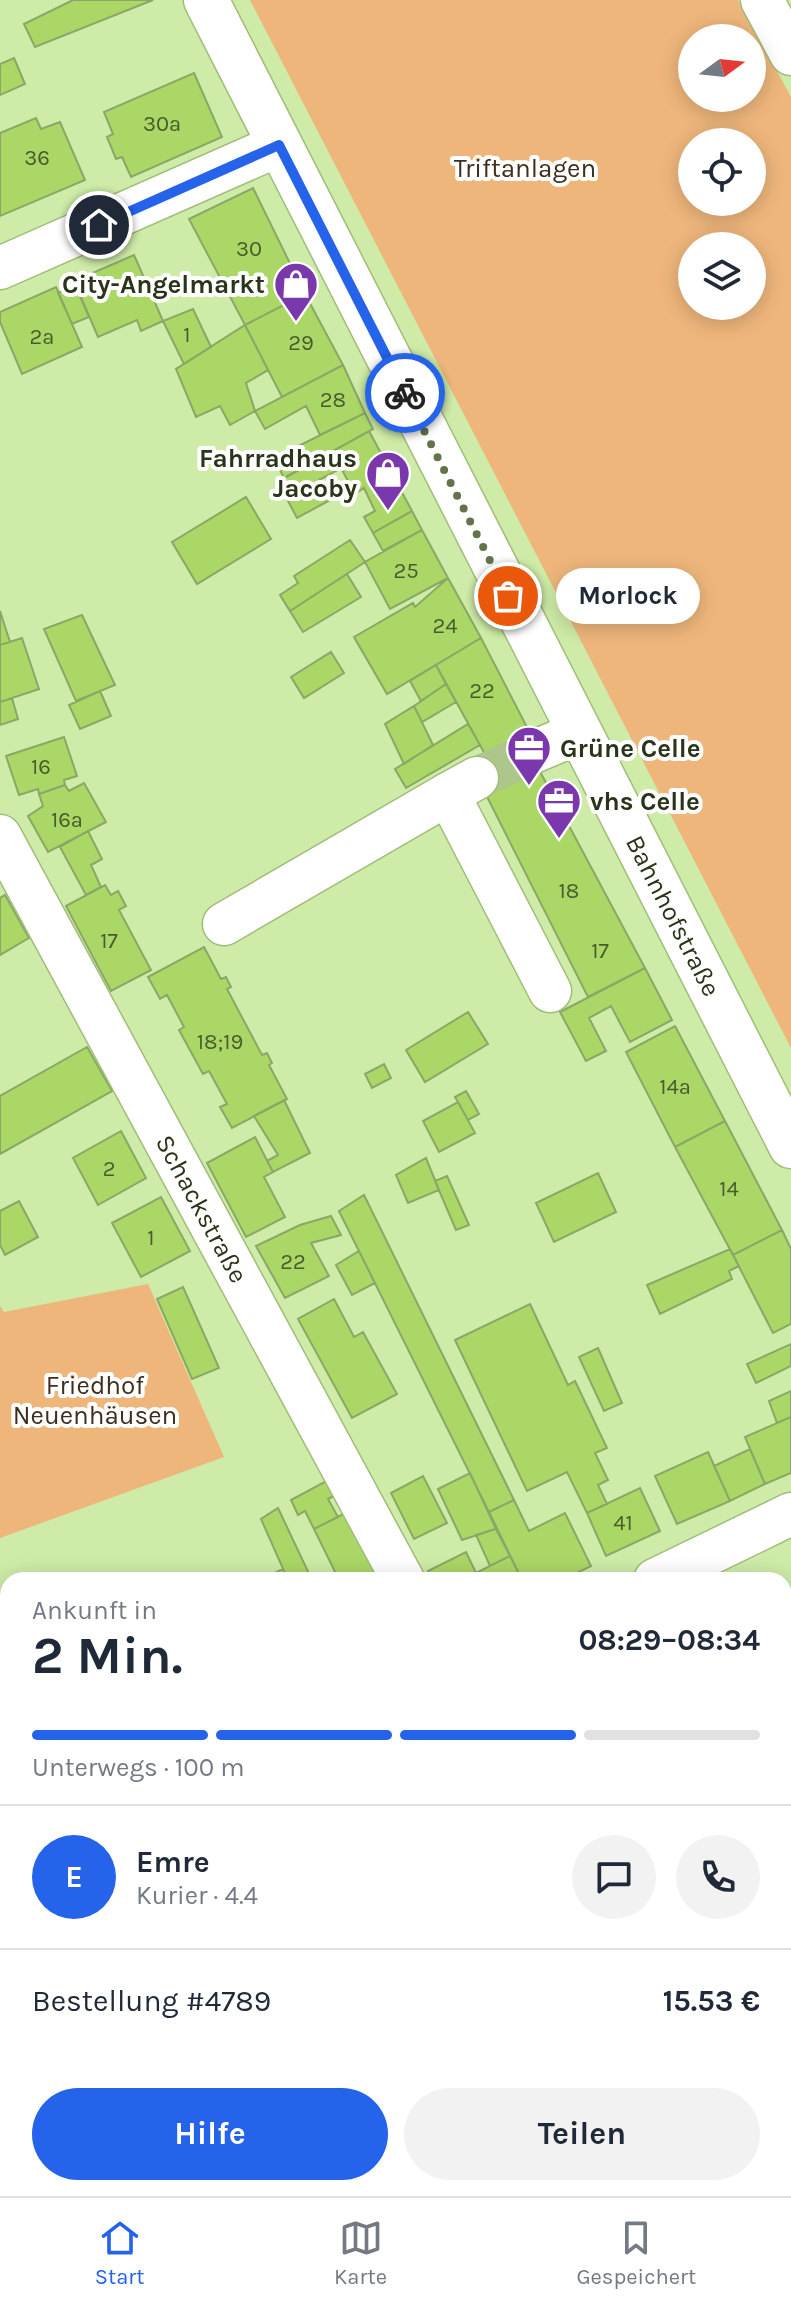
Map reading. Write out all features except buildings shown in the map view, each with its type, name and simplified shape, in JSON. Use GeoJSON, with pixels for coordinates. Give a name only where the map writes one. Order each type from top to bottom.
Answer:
{"type":"FeatureCollection","features":[{"type":"Feature","properties":{"kind":"main road","name":"Bahnhofstraße"},"geometry":{"type":"LineString","coordinates":[[206,0],[791,1146]]}},
{"type":"Feature","properties":{"kind":"street"},"geometry":{"type":"LineString","coordinates":[[762,0],[791,54]]}},
{"type":"Feature","properties":{"kind":"street"},"geometry":{"type":"LineString","coordinates":[[0,268],[279,145]]}},
{"type":"Feature","properties":{"kind":"street"},"geometry":{"type":"LineString","coordinates":[[531,753],[578,733]]}},
{"type":"Feature","properties":{"kind":"street"},"geometry":{"type":"LineString","coordinates":[[224,924],[462,786],[550,991]]}},
{"type":"Feature","properties":{"kind":"street","name":"Schackstraße"},"geometry":{"type":"LineString","coordinates":[[0,836],[399,1572]]}},
{"type":"Feature","properties":{"kind":"street"},"geometry":{"type":"LineString","coordinates":[[671,1572],[791,1514]]}},
{"type":"Feature","properties":{"kind":"green space","name":"Triftanlagen"},"geometry":{"type":"Polygon","coordinates":[[[250,0],[738,0],[751,24],[678,24],[678,112],[766,112],[766,51],[791,97],[791,1048],[250,0]]]}},
{"type":"Feature","properties":{"kind":"green space","name":"Friedhof Neuenhäusen"},"geometry":{"type":"Polygon","coordinates":[[[148,1284],[224,1457],[0,1538],[0,1306],[4,1312],[148,1284]]]}},
{"type":"Feature","properties":{"kind":"tunnel"},"geometry":{"type":"LineString","coordinates":[[477,778],[531,753]]}},
{"type":"Feature","properties":{"kind":"way so far"},"geometry":{"type":"LineString","coordinates":[[405,393],[508,596]]}},
{"type":"Feature","properties":{"kind":"place","name":"City-Angelmarkt"},"geometry":{"type":"Point","coordinates":[296,323]}},
{"type":"Feature","properties":{"kind":"place","name":"Fahrradhaus Jacoby"},"geometry":{"type":"Point","coordinates":[388,512]}},
{"type":"Feature","properties":{"kind":"place","name":"Morlock"},"geometry":{"type":"Point","coordinates":[508,596]}},
{"type":"Feature","properties":{"kind":"place","name":"Grüne Celle"},"geometry":{"type":"Point","coordinates":[529,787]}},
{"type":"Feature","properties":{"kind":"place","name":"vhs Celle"},"geometry":{"type":"Point","coordinates":[559,840]}},
{"type":"Feature","properties":{"kind":"route"},"geometry":{"type":"LineString","coordinates":[[99,225],[279,145],[405,393]]}}]}
